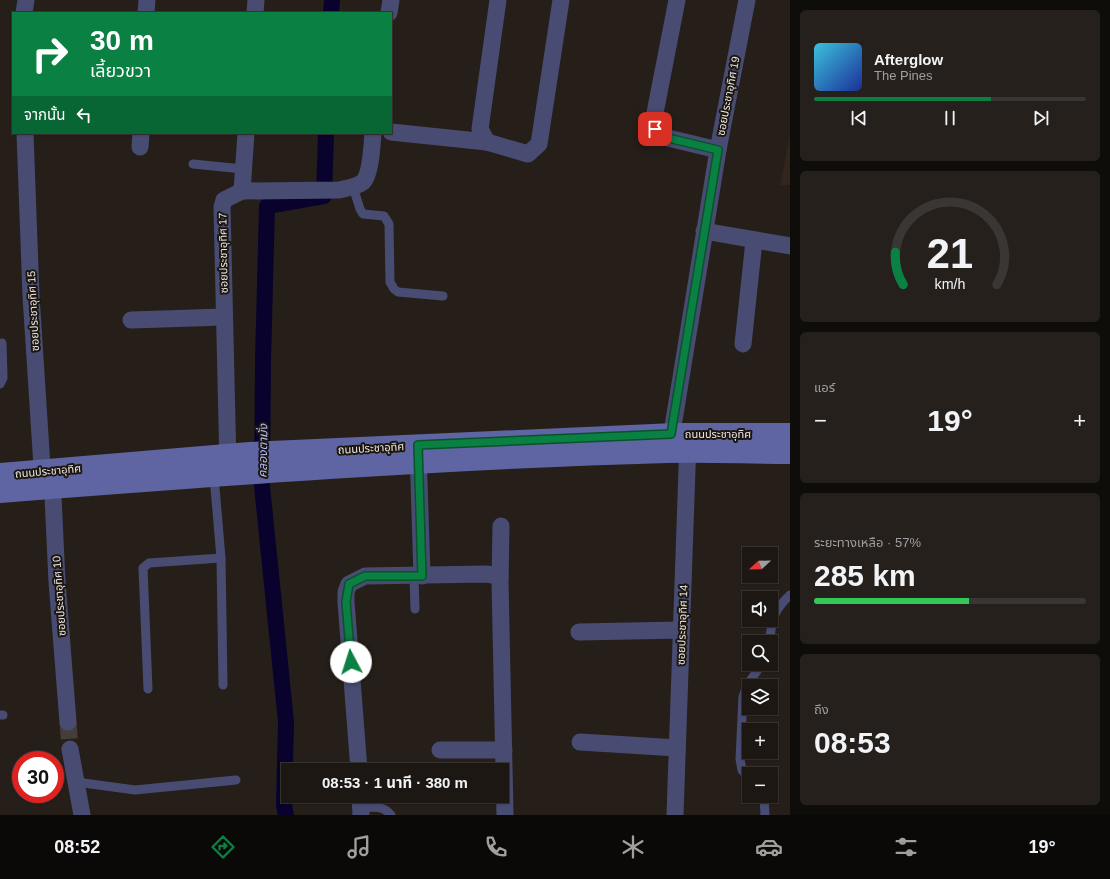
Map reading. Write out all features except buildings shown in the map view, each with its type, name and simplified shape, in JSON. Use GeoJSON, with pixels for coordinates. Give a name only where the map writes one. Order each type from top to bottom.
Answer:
{"type":"FeatureCollection","features":[{"type":"Feature","properties":{"kind":"main road","name":"ถนนประชาอุทิศ"},"geometry":{"type":"LineString","coordinates":[[0,474],[48,479],[224,469],[250,463],[679,443],[790,434]]}},
{"type":"Feature","properties":{"kind":"main road","name":"ถนนประชาอุทิศ"},"geometry":{"type":"LineString","coordinates":[[679,443],[790,453]]}},
{"type":"Feature","properties":{"kind":"main road","name":"ถนนประชาอุทิศ"},"geometry":{"type":"LineString","coordinates":[[0,492],[48,479]]}},
{"type":"Feature","properties":{"kind":"street"},"geometry":{"type":"LineString","coordinates":[[24,12],[26,0]]}},
{"type":"Feature","properties":{"kind":"street"},"geometry":{"type":"LineString","coordinates":[[146,12],[147,0]]}},
{"type":"Feature","properties":{"kind":"street"},"geometry":{"type":"LineString","coordinates":[[255,12],[256,0]]}},
{"type":"Feature","properties":{"kind":"street"},"geometry":{"type":"LineString","coordinates":[[389,12],[391,0]]}},
{"type":"Feature","properties":{"kind":"street"},"geometry":{"type":"LineString","coordinates":[[487,142],[480,129],[498,0]]}},
{"type":"Feature","properties":{"kind":"street"},"geometry":{"type":"LineString","coordinates":[[392,132],[487,142],[528,154],[538,144],[561,0]]}},
{"type":"Feature","properties":{"kind":"street"},"geometry":{"type":"LineString","coordinates":[[677,0],[654,118],[655,129],[664,137],[718,150]]}},
{"type":"Feature","properties":{"kind":"street","name":"ซอยประชาอุทิศ 19"},"geometry":{"type":"LineString","coordinates":[[679,443],[704,231],[747,0]]}},
{"type":"Feature","properties":{"kind":"street","name":"ซอยประชาอุทิศ 15"},"geometry":{"type":"LineString","coordinates":[[25,134],[31,296],[48,479]]}},
{"type":"Feature","properties":{"kind":"street"},"geometry":{"type":"LineString","coordinates":[[242,191],[246,134]]}},
{"type":"Feature","properties":{"kind":"street"},"geometry":{"type":"LineString","coordinates":[[346,188],[363,181],[368,173],[374,134]]}},
{"type":"Feature","properties":{"kind":"street","name":"ซอยประชาอุทิศ 17"},"geometry":{"type":"LineString","coordinates":[[224,469],[222,207],[224,200],[242,191],[346,188]]}},
{"type":"Feature","properties":{"kind":"street"},"geometry":{"type":"LineString","coordinates":[[704,231],[754,241],[790,246]]}},
{"type":"Feature","properties":{"kind":"street"},"geometry":{"type":"LineString","coordinates":[[743,344],[754,241]]}},
{"type":"Feature","properties":{"kind":"street"},"geometry":{"type":"LineString","coordinates":[[131,320],[224,318]]}},
{"type":"Feature","properties":{"kind":"street","name":"ซอยประชาอุทิศ 14"},"geometry":{"type":"LineString","coordinates":[[675,815],[681,630],[679,443]]}},
{"type":"Feature","properties":{"kind":"street"},"geometry":{"type":"LineString","coordinates":[[418,454],[418,576]]}},
{"type":"Feature","properties":{"kind":"street","name":"ซอยประชาอุทิศ 10"},"geometry":{"type":"LineString","coordinates":[[48,479],[68,722]]}},
{"type":"Feature","properties":{"kind":"street"},"geometry":{"type":"LineString","coordinates":[[502,526],[500,576],[505,815]]}},
{"type":"Feature","properties":{"kind":"street"},"geometry":{"type":"LineString","coordinates":[[358,763],[346,602],[346,592],[349,584],[365,576],[486,574],[500,576]]}},
{"type":"Feature","properties":{"kind":"street"},"geometry":{"type":"LineString","coordinates":[[579,632],[681,630]]}},
{"type":"Feature","properties":{"kind":"street"},"geometry":{"type":"LineString","coordinates":[[580,742],[677,748]]}},
{"type":"Feature","properties":{"kind":"street"},"geometry":{"type":"LineString","coordinates":[[70,749],[82,815]]}},
{"type":"Feature","properties":{"kind":"street"},"geometry":{"type":"LineString","coordinates":[[440,750],[504,750]]}},
{"type":"Feature","properties":{"kind":"lane"},"geometry":{"type":"LineString","coordinates":[[193,164],[243,169]]}},
{"type":"Feature","properties":{"kind":"lane"},"geometry":{"type":"LineString","coordinates":[[346,188],[363,214],[384,216],[389,224],[390,282],[394,289],[398,292],[443,296]]}},
{"type":"Feature","properties":{"kind":"lane"},"geometry":{"type":"LineString","coordinates":[[0,384],[3,378],[2,343]]}},
{"type":"Feature","properties":{"kind":"lane"},"geometry":{"type":"LineString","coordinates":[[224,469],[221,558],[224,685]]}},
{"type":"Feature","properties":{"kind":"lane"},"geometry":{"type":"LineString","coordinates":[[148,689],[142,572],[144,566],[149,563],[221,558]]}},
{"type":"Feature","properties":{"kind":"lane"},"geometry":{"type":"LineString","coordinates":[[415,608],[418,576]]}},
{"type":"Feature","properties":{"kind":"lane"},"geometry":{"type":"LineString","coordinates":[[770,635],[774,614],[790,595]]}},
{"type":"Feature","properties":{"kind":"lane"},"geometry":{"type":"LineString","coordinates":[[742,770],[740,759],[743,697],[747,686],[757,671]]}},
{"type":"Feature","properties":{"kind":"lane"},"geometry":{"type":"LineString","coordinates":[[76,782],[135,790],[236,780]]}},
{"type":"Feature","properties":{"kind":"lane"},"geometry":{"type":"LineString","coordinates":[[764,803],[765,815]]}},
{"type":"Feature","properties":{"kind":"lane"},"geometry":{"type":"LineString","coordinates":[[361,806],[386,809],[391,815]]}},
{"type":"Feature","properties":{"kind":"shaded area"},"geometry":{"type":"Polygon","coordinates":[[[790,135],[790,185],[780,185],[790,135]]]}},
{"type":"Feature","properties":{"kind":"waterway","name":"คลองตามั่ง"},"geometry":{"type":"LineString","coordinates":[[331,12],[332,0]]}},
{"type":"Feature","properties":{"kind":"waterway","name":"คลองตามั่ง"},"geometry":{"type":"LineString","coordinates":[[286,815],[284,805],[286,722],[262,486],[263,361],[267,206],[324,196],[326,134]]}},
{"type":"Feature","properties":{"kind":"tunnel"},"geometry":{"type":"LineString","coordinates":[[68,722],[70,749]]}},
{"type":"Feature","properties":{"kind":"route"},"geometry":{"type":"LineString","coordinates":[[351,662],[346,602],[346,592],[349,584],[365,576],[422,576],[418,502],[418,445],[671,434],[718,150],[664,137],[655,129]]}}]}
